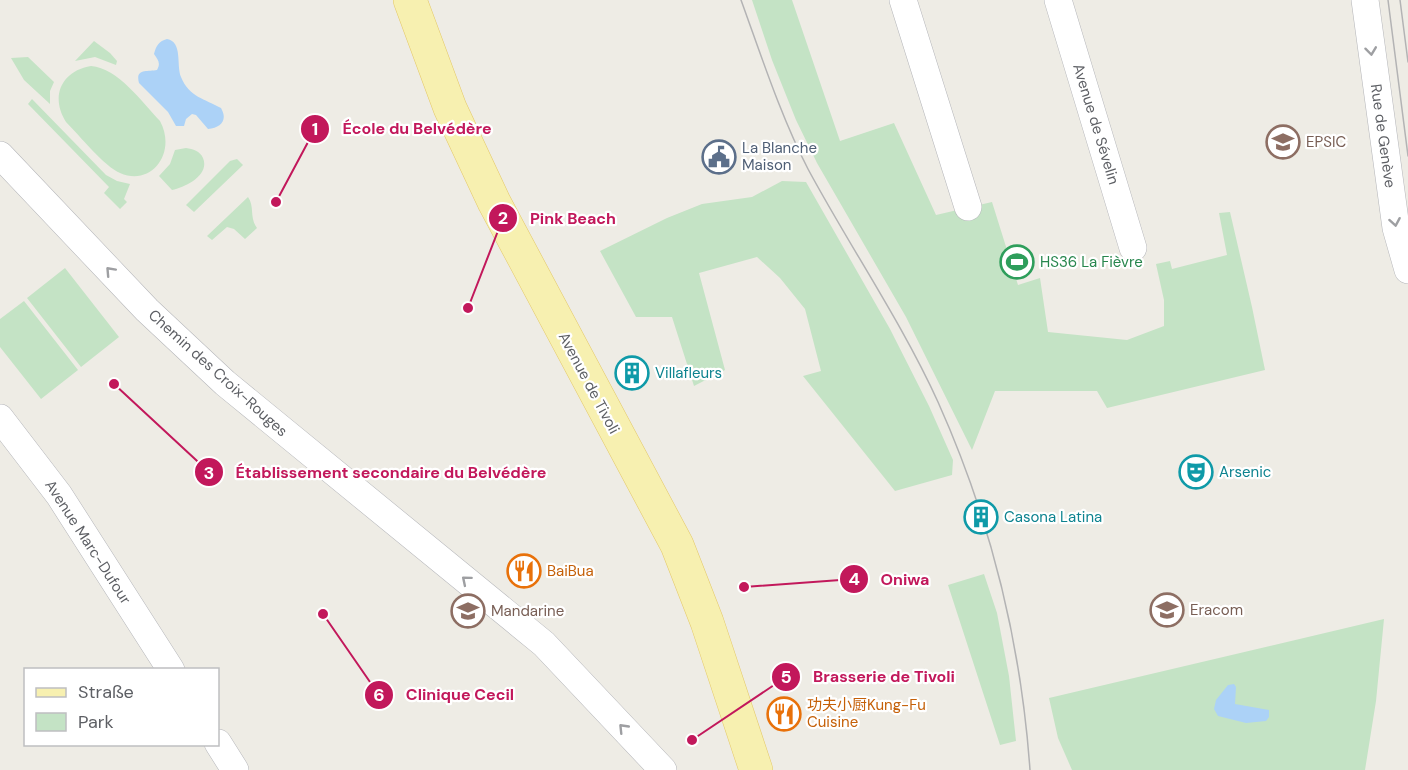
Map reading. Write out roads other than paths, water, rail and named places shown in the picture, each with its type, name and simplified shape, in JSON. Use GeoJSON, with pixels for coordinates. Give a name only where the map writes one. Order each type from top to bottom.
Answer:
{"type":"FeatureCollection","features":[{"type":"Feature","properties":{"kind":"main road","name":"Avenue de Tivoli"},"geometry":{"type":"LineString","coordinates":[[410,0],[450,108],[494,202],[676,545],[707,622],[756,770]]}},
{"type":"Feature","properties":{"kind":"street"},"geometry":{"type":"LineString","coordinates":[[903,0],[968,207]]}},
{"type":"Feature","properties":{"kind":"street","name":"Avenue de Sévelin"},"geometry":{"type":"LineString","coordinates":[[1058,0],[1133,248]]}},
{"type":"Feature","properties":{"kind":"street","name":"Rue de Genève"},"geometry":{"type":"LineString","coordinates":[[1365,0],[1396,228],[1408,270]]}},
{"type":"Feature","properties":{"kind":"street","name":"Chemin des Croix-Rouges"},"geometry":{"type":"LineString","coordinates":[[0,154],[147,310],[217,376],[325,467],[437,555],[544,644],[663,770]]}},
{"type":"Feature","properties":{"kind":"street","name":"Avenue Marc-Dufour"},"geometry":{"type":"LineString","coordinates":[[0,418],[59,495],[170,668]]}},
{"type":"Feature","properties":{"kind":"street"},"geometry":{"type":"LineString","coordinates":[[219,745],[235,770]]}},
{"type":"Feature","properties":{"kind":"water"},"geometry":{"type":"Polygon","coordinates":[[[167,39],[172,41],[177,49],[184,84],[198,97],[221,108],[224,116],[220,125],[208,129],[196,115],[192,114],[186,119],[184,126],[176,126],[168,112],[139,83],[140,73],[157,70],[159,63],[154,54],[157,46],[167,39]]]}},
{"type":"Feature","properties":{"kind":"water"},"geometry":{"type":"Polygon","coordinates":[[[1234,684],[1236,687],[1235,704],[1269,710],[1269,717],[1266,721],[1246,723],[1218,716],[1214,709],[1216,700],[1228,685],[1234,684]]]}},
{"type":"Feature","properties":{"kind":"tram line"},"geometry":{"type":"LineString","coordinates":[[741,0],[798,149],[908,342],[957,446],[988,536],[1011,628],[1026,722],[1030,770]]}},
{"type":"Feature","properties":{"kind":"tram line"},"geometry":{"type":"LineString","coordinates":[[1388,0],[1408,156]]}},
{"type":"Feature","properties":{"kind":"tram line"},"geometry":{"type":"LineString","coordinates":[[1400,0],[1408,62]]}},
{"type":"Feature","properties":{"kind":"place","name":"EPSIC"},"geometry":{"type":"Point","coordinates":[1283,142]}},
{"type":"Feature","properties":{"kind":"place","name":"La Blanche Maison"},"geometry":{"type":"Point","coordinates":[719,157]}},
{"type":"Feature","properties":{"kind":"place","name":"École du Belvédère"},"geometry":{"type":"Point","coordinates":[276,202]}},
{"type":"Feature","properties":{"kind":"place","name":"HS36 La Fièvre"},"geometry":{"type":"Point","coordinates":[1017,262]}},
{"type":"Feature","properties":{"kind":"place","name":"Pink Beach"},"geometry":{"type":"Point","coordinates":[468,308]}},
{"type":"Feature","properties":{"kind":"place","name":"Villafleurs"},"geometry":{"type":"Point","coordinates":[632,373]}},
{"type":"Feature","properties":{"kind":"place","name":"Établissement secondaire du Belvédère"},"geometry":{"type":"Point","coordinates":[114,384]}},
{"type":"Feature","properties":{"kind":"place","name":"Arsenic"},"geometry":{"type":"Point","coordinates":[1196,472]}},
{"type":"Feature","properties":{"kind":"place","name":"Casona Latina"},"geometry":{"type":"Point","coordinates":[981,517]}},
{"type":"Feature","properties":{"kind":"place","name":"BaiBua"},"geometry":{"type":"Point","coordinates":[524,571]}},
{"type":"Feature","properties":{"kind":"place","name":"Oniwa"},"geometry":{"type":"Point","coordinates":[744,587]}},
{"type":"Feature","properties":{"kind":"place","name":"Eracom"},"geometry":{"type":"Point","coordinates":[1167,610]}},
{"type":"Feature","properties":{"kind":"place","name":"Mandarine"},"geometry":{"type":"Point","coordinates":[468,611]}},
{"type":"Feature","properties":{"kind":"place","name":"Clinique Cecil"},"geometry":{"type":"Point","coordinates":[323,614]}},
{"type":"Feature","properties":{"kind":"place","name":"功夫小厨Kung-Fu Cuisine"},"geometry":{"type":"Point","coordinates":[784,714]}},
{"type":"Feature","properties":{"kind":"place","name":"Brasserie de Tivoli"},"geometry":{"type":"Point","coordinates":[692,740]}}]}
